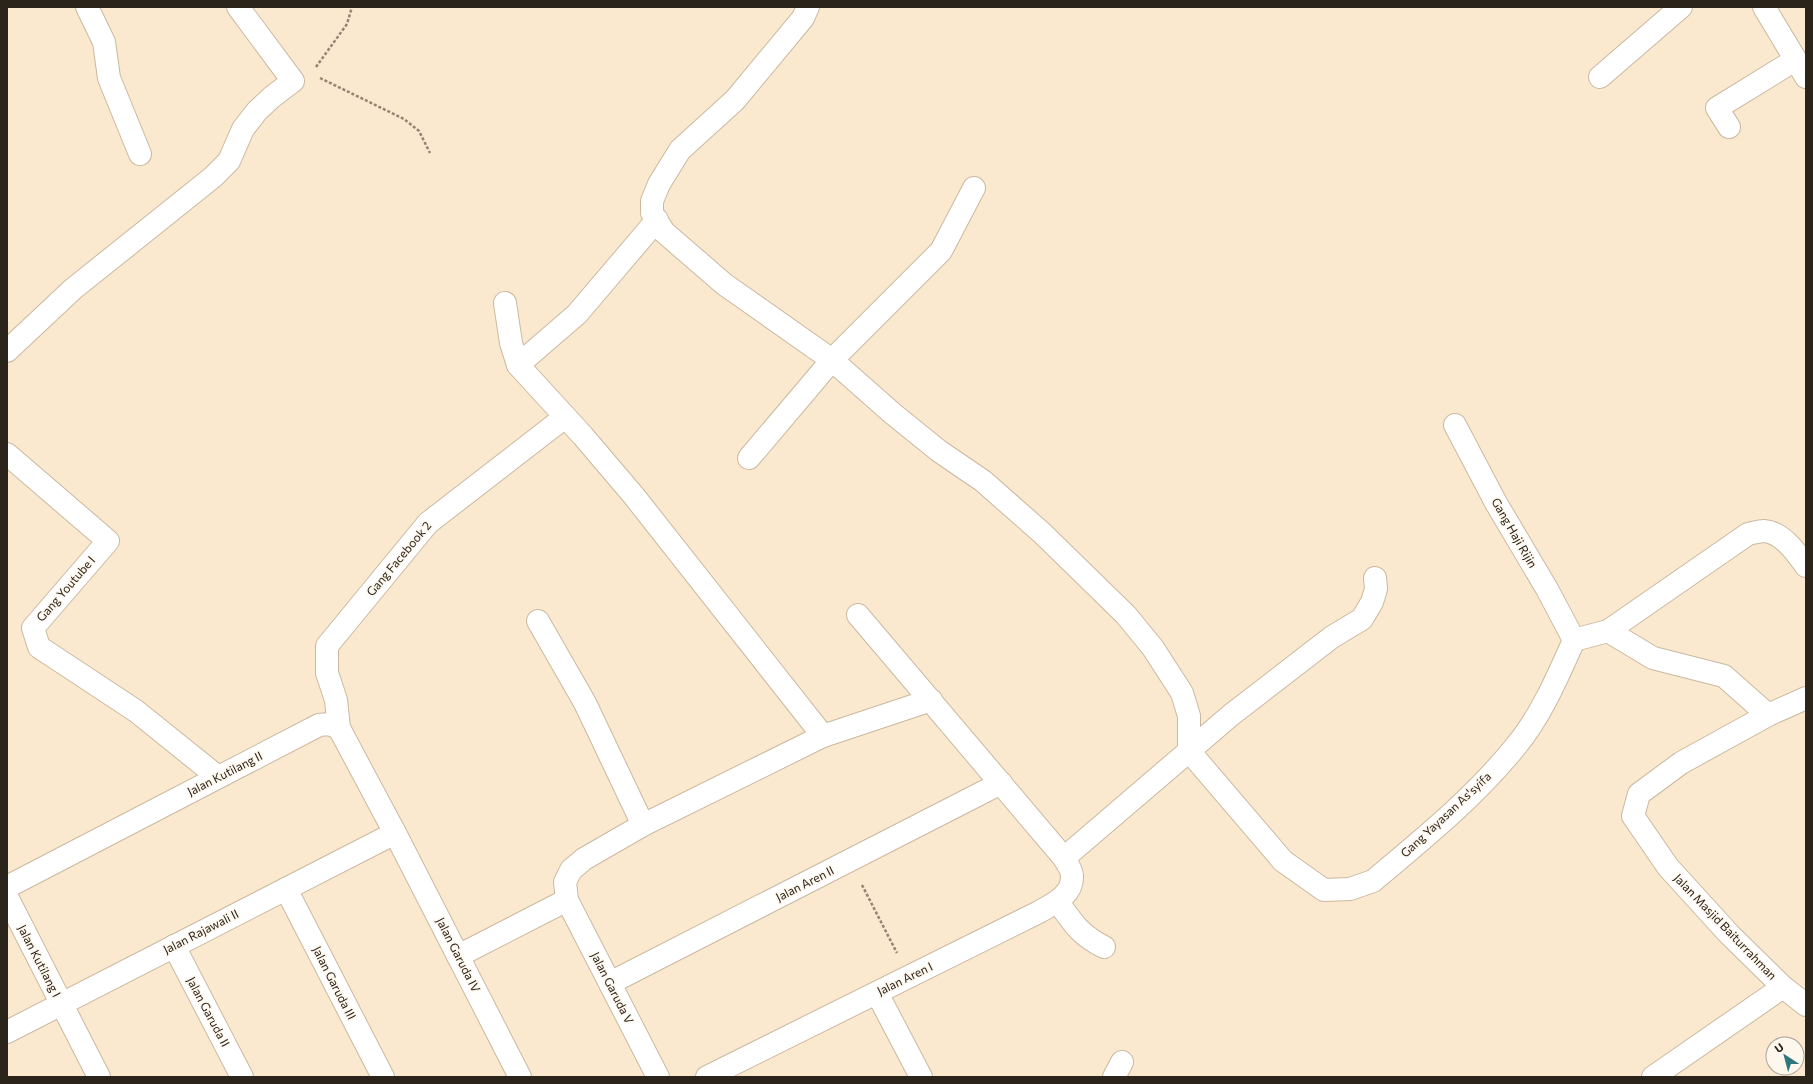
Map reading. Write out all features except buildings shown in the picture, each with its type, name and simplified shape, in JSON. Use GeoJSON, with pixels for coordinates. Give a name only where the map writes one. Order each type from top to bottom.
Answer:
{"type":"FeatureCollection","features":[{"type":"Feature","properties":{"kind":"street"},"geometry":{"type":"LineString","coordinates":[[87,7],[104,42],[109,78],[140,154]]}},
{"type":"Feature","properties":{"kind":"street"},"geometry":{"type":"LineString","coordinates":[[7,351],[73,289],[213,177],[229,161],[243,129],[257,111],[293,81],[238,7]]}},
{"type":"Feature","properties":{"kind":"street"},"geometry":{"type":"LineString","coordinates":[[808,7],[803,18],[735,100],[680,150],[659,184],[652,201],[652,213],[664,232],[724,284],[832,360],[933,447],[983,481],[1042,533],[1126,615],[1153,648],[1182,693],[1189,716],[1189,751]]}},
{"type":"Feature","properties":{"kind":"street"},"geometry":{"type":"LineString","coordinates":[[1600,77],[1681,7]]}},
{"type":"Feature","properties":{"kind":"street"},"geometry":{"type":"LineString","coordinates":[[1729,127],[1717,108],[1801,68],[1764,7]]}},
{"type":"Feature","properties":{"kind":"street"},"geometry":{"type":"LineString","coordinates":[[749,458],[832,360],[941,251],[974,188]]}},
{"type":"Feature","properties":{"kind":"street"},"geometry":{"type":"LineString","coordinates":[[518,365],[577,314],[657,220]]}},
{"type":"Feature","properties":{"kind":"street"},"geometry":{"type":"LineString","coordinates":[[505,303],[511,343],[518,365],[634,496],[823,736]]}},
{"type":"Feature","properties":{"kind":"street","name":"Gang Facebook 2"},"geometry":{"type":"LineString","coordinates":[[339,728],[336,700],[327,673],[327,646],[428,523],[565,417]]}},
{"type":"Feature","properties":{"kind":"street","name":"Gang Haji Rijin"},"geometry":{"type":"LineString","coordinates":[[1455,425],[1496,503],[1547,589],[1574,640]]}},
{"type":"Feature","properties":{"kind":"street","name":"Gang Youtube I"},"geometry":{"type":"LineString","coordinates":[[7,454],[108,540],[33,628],[39,647],[136,711],[218,777]]}},
{"type":"Feature","properties":{"kind":"street"},"geometry":{"type":"LineString","coordinates":[[1574,640],[1608,631],[1748,534],[1763,531],[1778,535],[1796,553],[1806,566]]}},
{"type":"Feature","properties":{"kind":"street"},"geometry":{"type":"LineString","coordinates":[[1064,858],[1231,715],[1332,637],[1362,619],[1372,602],[1376,589],[1375,578]]}},
{"type":"Feature","properties":{"kind":"street","name":"Jalan Aren I"},"geometry":{"type":"LineString","coordinates":[[707,1077],[1058,902],[1071,887],[1072,875],[1064,858],[858,614]]}},
{"type":"Feature","properties":{"kind":"street"},"geometry":{"type":"LineString","coordinates":[[538,621],[585,703],[642,825]]}},
{"type":"Feature","properties":{"kind":"street"},"geometry":{"type":"LineString","coordinates":[[1608,631],[1653,658],[1724,676],[1768,715]]}},
{"type":"Feature","properties":{"kind":"street","name":"Gang Yayasan As'syifa"},"geometry":{"type":"LineString","coordinates":[[1189,751],[1284,861],[1324,890],[1350,889],[1373,881],[1480,787],[1517,745],[1550,692],[1574,640]]}},
{"type":"Feature","properties":{"kind":"street","name":"Jalan Masjid Baiturrahman"},"geometry":{"type":"LineString","coordinates":[[1654,1077],[1783,986],[1729,934],[1668,867],[1633,816],[1639,794],[1681,763],[1768,715],[1806,698]]}},
{"type":"Feature","properties":{"kind":"street"},"geometry":{"type":"LineString","coordinates":[[458,956],[567,900],[565,882],[571,870],[584,859],[642,825],[823,736],[931,700]]}},
{"type":"Feature","properties":{"kind":"street","name":"Jalan Kutilang II"},"geometry":{"type":"LineString","coordinates":[[7,887],[319,725],[329,724],[339,728]]}},
{"type":"Feature","properties":{"kind":"street"},"geometry":{"type":"LineString","coordinates":[[339,728],[395,833]]}},
{"type":"Feature","properties":{"kind":"street","name":"Jalan Aren II"},"geometry":{"type":"LineString","coordinates":[[610,983],[1000,783]]}},
{"type":"Feature","properties":{"kind":"street","name":"Jalan Rajawali II"},"geometry":{"type":"LineString","coordinates":[[7,1032],[395,833]]}},
{"type":"Feature","properties":{"kind":"street","name":"Jalan Garuda IV"},"geometry":{"type":"LineString","coordinates":[[395,833],[520,1077]]}},
{"type":"Feature","properties":{"kind":"street","name":"Jalan Garuda III"},"geometry":{"type":"LineString","coordinates":[[286,889],[383,1077]]}},
{"type":"Feature","properties":{"kind":"street","name":"Jalan Kutilang I"},"geometry":{"type":"LineString","coordinates":[[7,897],[99,1077]]}},
{"type":"Feature","properties":{"kind":"street","name":"Jalan Garuda V"},"geometry":{"type":"LineString","coordinates":[[567,900],[658,1077]]}},
{"type":"Feature","properties":{"kind":"street"},"geometry":{"type":"LineString","coordinates":[[1058,902],[1074,924],[1087,938],[1104,947]]}},
{"type":"Feature","properties":{"kind":"street","name":"Jalan Garuda II"},"geometry":{"type":"LineString","coordinates":[[174,946],[242,1077]]}},
{"type":"Feature","properties":{"kind":"street"},"geometry":{"type":"LineString","coordinates":[[1783,986],[1806,1005]]}},
{"type":"Feature","properties":{"kind":"street"},"geometry":{"type":"LineString","coordinates":[[876,993],[921,1077]]}},
{"type":"Feature","properties":{"kind":"path"},"geometry":{"type":"LineString","coordinates":[[315,69],[347,24],[352,7]]}},
{"type":"Feature","properties":{"kind":"path"},"geometry":{"type":"LineString","coordinates":[[315,77],[348,90],[404,119],[419,131],[430,153]]}},
{"type":"Feature","properties":{"kind":"path"},"geometry":{"type":"LineString","coordinates":[[849,861],[910,976]]}}]}
